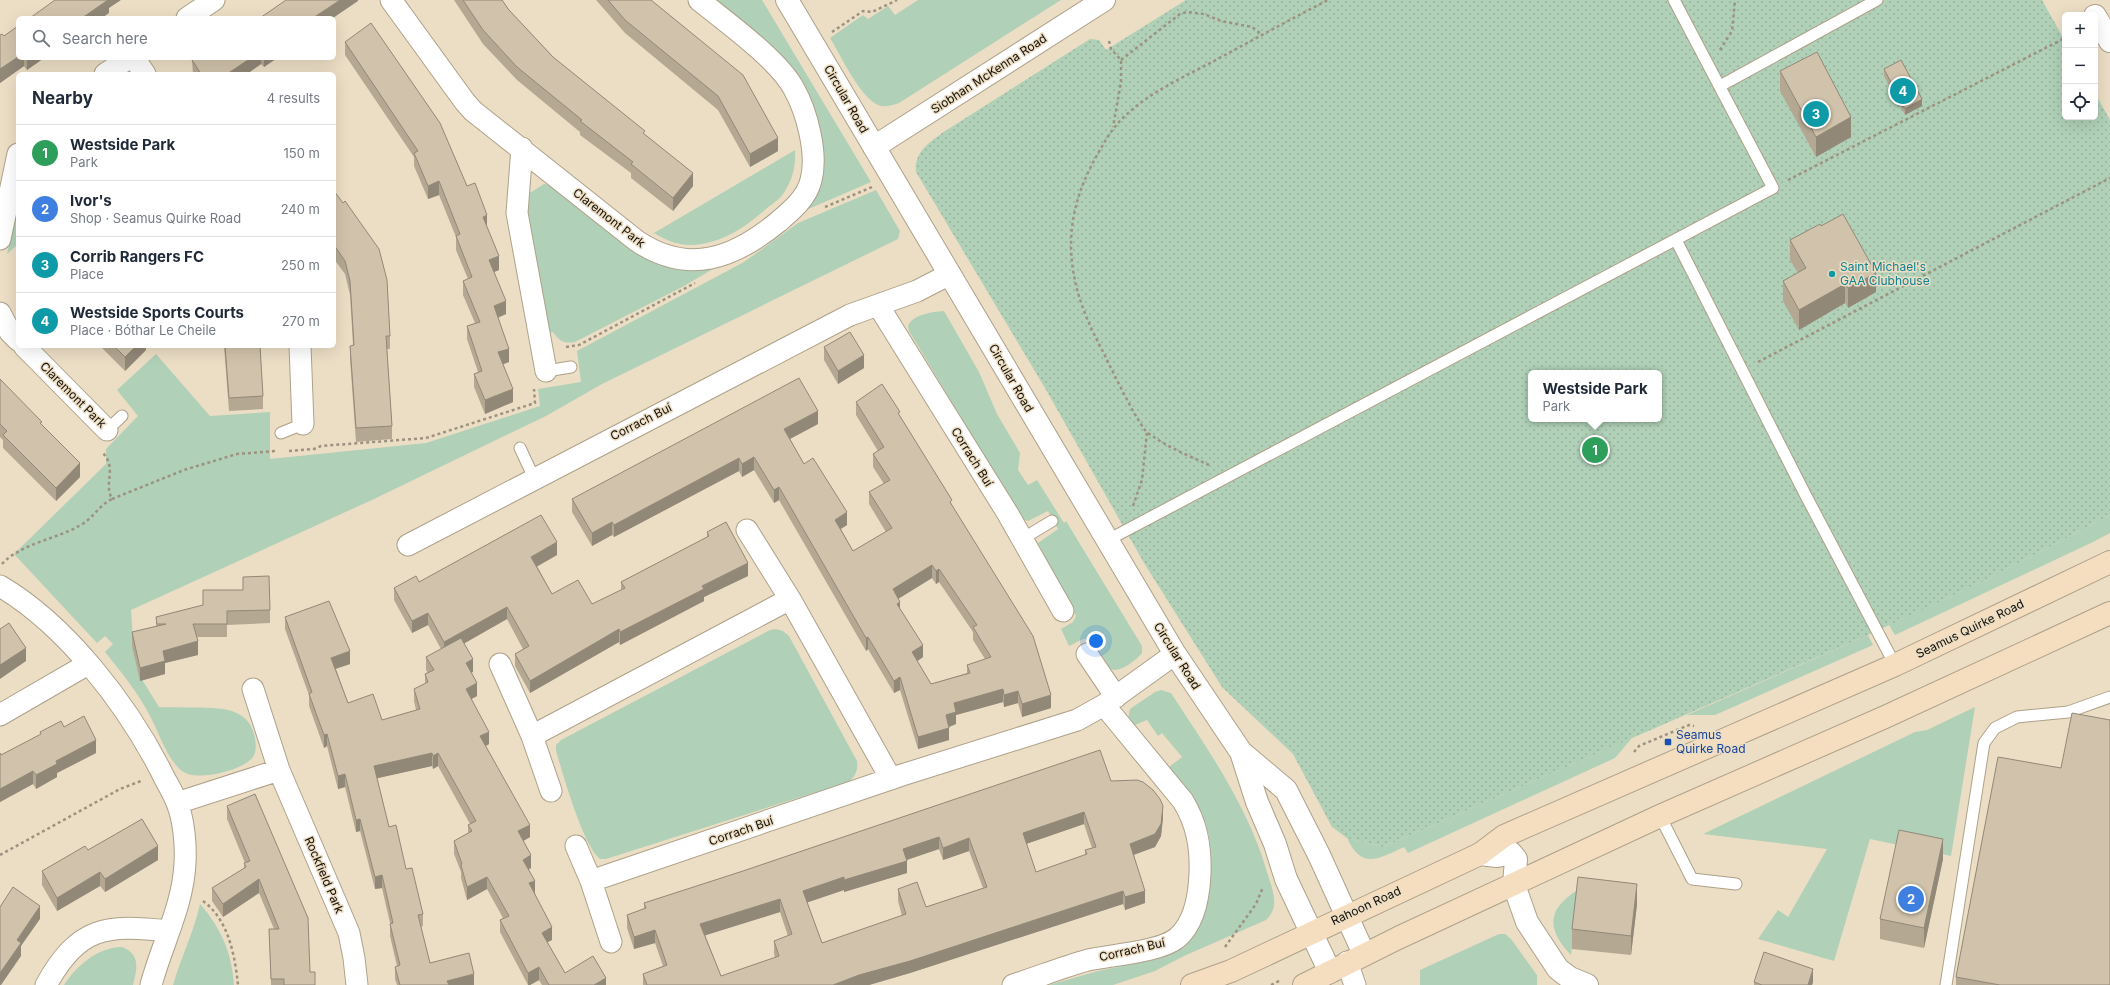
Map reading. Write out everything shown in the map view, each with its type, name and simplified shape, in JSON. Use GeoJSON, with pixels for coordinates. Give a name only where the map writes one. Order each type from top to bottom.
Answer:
{"type":"FeatureCollection","features":[{"type":"Feature","properties":{"kind":"main road","name":"Seamus Quirke Road"},"geometry":{"type":"LineString","coordinates":[[1480,854],[1504,836],[1895,665],[2110,562]]}},
{"type":"Feature","properties":{"kind":"main road"},"geometry":{"type":"LineString","coordinates":[[1304,985],[1347,963],[1514,886],[1660,816],[1885,717],[2110,613]]}},
{"type":"Feature","properties":{"kind":"main road","name":"Rahoon Road"},"geometry":{"type":"LineString","coordinates":[[1192,985],[1231,971],[1311,932],[1480,854]]}},
{"type":"Feature","properties":{"kind":"street"},"geometry":{"type":"LineString","coordinates":[[191,16],[214,0]]}},
{"type":"Feature","properties":{"kind":"street","name":"Claremont Park"},"geometry":{"type":"LineString","coordinates":[[391,0],[465,102],[627,234],[647,248],[669,257],[701,260],[731,253],[760,237],[788,214],[805,193],[813,172],[810,139],[798,97],[788,78],[779,68],[699,0]]}},
{"type":"Feature","properties":{"kind":"street","name":"Circular Road"},"geometry":{"type":"LineString","coordinates":[[787,0],[950,274],[1106,541],[1175,654],[1241,752],[1286,790],[1347,916],[1347,963]]}},
{"type":"Feature","properties":{"kind":"street","name":"Siobhan McKenna Road"},"geometry":{"type":"LineString","coordinates":[[874,147],[1104,0]]}},
{"type":"Feature","properties":{"kind":"street"},"geometry":{"type":"LineString","coordinates":[[2086,0],[2093,12]]}},
{"type":"Feature","properties":{"kind":"street"},"geometry":{"type":"LineString","coordinates":[[2098,20],[2110,41]]}},
{"type":"Feature","properties":{"kind":"street"},"geometry":{"type":"LineString","coordinates":[[108,72],[126,60]]}},
{"type":"Feature","properties":{"kind":"street"},"geometry":{"type":"LineString","coordinates":[[135,60],[144,72]]}},
{"type":"Feature","properties":{"kind":"street"},"geometry":{"type":"LineString","coordinates":[[522,148],[518,213],[540,338],[540,379]]}},
{"type":"Feature","properties":{"kind":"street"},"geometry":{"type":"LineString","coordinates":[[1,227],[16,163]]}},
{"type":"Feature","properties":{"kind":"street","name":"Corrach Buí"},"geometry":{"type":"LineString","coordinates":[[408,545],[534,478],[850,315],[916,291],[950,274]]}},
{"type":"Feature","properties":{"kind":"street","name":"Corrach Buí"},"geometry":{"type":"LineString","coordinates":[[878,305],[1022,539],[1063,611]]}},
{"type":"Feature","properties":{"kind":"street"},"geometry":{"type":"LineString","coordinates":[[0,313],[10,332],[16,338]]}},
{"type":"Feature","properties":{"kind":"street","name":"Claremont Park"},"geometry":{"type":"LineString","coordinates":[[26,348],[107,430]]}},
{"type":"Feature","properties":{"kind":"street"},"geometry":{"type":"LineString","coordinates":[[300,348],[303,424]]}},
{"type":"Feature","properties":{"kind":"street"},"geometry":{"type":"LineString","coordinates":[[747,530],[790,599],[891,779]]}},
{"type":"Feature","properties":{"kind":"street"},"geometry":{"type":"LineString","coordinates":[[0,586],[20,598],[44,618],[88,664],[119,704],[148,746],[178,804],[185,862],[183,892],[151,985]]}},
{"type":"Feature","properties":{"kind":"street"},"geometry":{"type":"LineString","coordinates":[[532,736],[790,599]]}},
{"type":"Feature","properties":{"kind":"street","name":"Corrach Buí"},"geometry":{"type":"LineString","coordinates":[[1013,985],[1086,961],[1170,942],[1182,932],[1195,907],[1199,886],[1200,853],[1195,824],[1190,812],[1110,701],[1087,654]]}},
{"type":"Feature","properties":{"kind":"street","name":"Corrach Buí"},"geometry":{"type":"LineString","coordinates":[[591,882],[891,779],[1078,720],[1110,701],[1175,654]]}},
{"type":"Feature","properties":{"kind":"street"},"geometry":{"type":"LineString","coordinates":[[0,715],[88,664]]}},
{"type":"Feature","properties":{"kind":"street"},"geometry":{"type":"LineString","coordinates":[[500,664],[532,736],[552,791]]}},
{"type":"Feature","properties":{"kind":"street","name":"Rockfield Park"},"geometry":{"type":"LineString","coordinates":[[253,689],[279,770],[349,933],[357,985]]}},
{"type":"Feature","properties":{"kind":"street","name":"Circular Road"},"geometry":{"type":"LineString","coordinates":[[1241,752],[1257,802],[1275,844],[1286,880],[1311,932],[1347,963]]}},
{"type":"Feature","properties":{"kind":"street"},"geometry":{"type":"LineString","coordinates":[[178,804],[279,770]]}},
{"type":"Feature","properties":{"kind":"street"},"geometry":{"type":"LineString","coordinates":[[576,846],[591,882],[611,942]]}},
{"type":"Feature","properties":{"kind":"street","name":"Rahoon Road"},"geometry":{"type":"LineString","coordinates":[[1480,854],[1497,856],[1511,853],[1516,859],[1514,886],[1527,922],[1558,969],[1570,978],[1588,985]]}},
{"type":"Feature","properties":{"kind":"street"},"geometry":{"type":"LineString","coordinates":[[46,985],[58,964],[71,949],[92,934],[109,929],[126,927],[169,931]]}},
{"type":"Feature","properties":{"kind":"street"},"geometry":{"type":"LineString","coordinates":[[1347,963],[1355,985]]}},
{"type":"Feature","properties":{"kind":"lane"},"geometry":{"type":"LineString","coordinates":[[1106,541],[1773,188],[1707,60],[1674,0]]}},
{"type":"Feature","properties":{"kind":"lane"},"geometry":{"type":"LineString","coordinates":[[1720,86],[1877,0]]}},
{"type":"Feature","properties":{"kind":"lane"},"geometry":{"type":"LineString","coordinates":[[1676,240],[1805,494],[1895,665]]}},
{"type":"Feature","properties":{"kind":"lane"},"geometry":{"type":"LineString","coordinates":[[540,379],[571,367]]}},
{"type":"Feature","properties":{"kind":"lane","name":"Claremont Park"},"geometry":{"type":"LineString","coordinates":[[107,430],[122,416]]}},
{"type":"Feature","properties":{"kind":"lane"},"geometry":{"type":"LineString","coordinates":[[281,433],[303,424]]}},
{"type":"Feature","properties":{"kind":"lane"},"geometry":{"type":"LineString","coordinates":[[520,448],[534,478]]}},
{"type":"Feature","properties":{"kind":"lane"},"geometry":{"type":"LineString","coordinates":[[1022,539],[1052,521]]}},
{"type":"Feature","properties":{"kind":"lane"},"geometry":{"type":"LineString","coordinates":[[1946,985],[1984,743],[1995,728],[2018,717],[2068,712],[2110,697]]}},
{"type":"Feature","properties":{"kind":"lane"},"geometry":{"type":"LineString","coordinates":[[1660,816],[1692,880],[1736,884]]}},
{"type":"Feature","properties":{"kind":"path"},"geometry":{"type":"LineString","coordinates":[[812,42],[831,32],[863,11],[872,12],[897,0]]}},
{"type":"Feature","properties":{"kind":"path"},"geometry":{"type":"LineString","coordinates":[[1240,470],[1222,471],[1166,444],[1147,432],[1084,314],[1078,293],[1071,254],[1074,206],[1086,174],[1113,127],[1133,109],[1158,92],[1261,34],[1328,0]]}},
{"type":"Feature","properties":{"kind":"path"},"geometry":{"type":"LineString","coordinates":[[1707,60],[1720,50],[1732,31],[1735,0]]}},
{"type":"Feature","properties":{"kind":"path"},"geometry":{"type":"LineString","coordinates":[[1121,60],[1180,14],[1187,12],[1204,14],[1221,21],[1252,27],[1261,34]]}},
{"type":"Feature","properties":{"kind":"path"},"geometry":{"type":"LineString","coordinates":[[1773,188],[2062,40]]}},
{"type":"Feature","properties":{"kind":"path"},"geometry":{"type":"LineString","coordinates":[[1109,41],[1111,49],[1121,60],[1121,82],[1113,127]]}},
{"type":"Feature","properties":{"kind":"path"},"geometry":{"type":"LineString","coordinates":[[1743,370],[2110,178]]}},
{"type":"Feature","properties":{"kind":"path"},"geometry":{"type":"LineString","coordinates":[[817,210],[876,186]]}},
{"type":"Feature","properties":{"kind":"path"},"geometry":{"type":"LineString","coordinates":[[540,338],[550,336],[560,346],[568,348],[579,345],[701,280]]}},
{"type":"Feature","properties":{"kind":"path"},"geometry":{"type":"LineString","coordinates":[[0,566],[7,558],[44,540],[79,526],[91,519],[104,503],[184,470],[237,454],[314,449],[321,446],[426,438],[535,403],[540,379]]}},
{"type":"Feature","properties":{"kind":"path"},"geometry":{"type":"LineString","coordinates":[[107,430],[93,444],[109,459],[111,471],[108,492],[112,499]]}},
{"type":"Feature","properties":{"kind":"path"},"geometry":{"type":"LineString","coordinates":[[1132,510],[1142,480],[1147,432]]}},
{"type":"Feature","properties":{"kind":"path"},"geometry":{"type":"LineString","coordinates":[[0,855],[120,789],[162,772]]}},
{"type":"Feature","properties":{"kind":"path"},"geometry":{"type":"LineString","coordinates":[[1225,947],[1256,904],[1261,894],[1264,879]]}},
{"type":"Feature","properties":{"kind":"path"},"geometry":{"type":"LineString","coordinates":[[199,898],[218,916],[225,930],[235,963],[238,985]]}},
{"type":"Feature","properties":{"kind":"green space"},"geometry":{"type":"Polygon","coordinates":[[[714,0],[762,0],[871,182],[804,211],[818,127],[714,0]]]}},
{"type":"Feature","properties":{"kind":"green space"},"geometry":{"type":"Polygon","coordinates":[[[918,0],[1061,0],[899,103],[881,106],[874,103],[859,87],[830,38],[863,15],[868,19],[888,6],[895,15],[918,0]]]}},
{"type":"Feature","properties":{"kind":"green space"},"geometry":{"type":"Polygon","coordinates":[[[1186,0],[2042,0],[2062,36],[2062,120],[2098,120],[2098,98],[2110,120],[2110,515],[1986,580],[1868,635],[1383,847],[1347,838],[1332,827],[1293,754],[1222,687],[1144,563],[1045,388],[916,172],[917,159],[923,149],[942,133],[1090,39],[1099,40],[1106,50],[1186,0]]]}},
{"type":"Feature","properties":{"kind":"green space"},"geometry":{"type":"Polygon","coordinates":[[[795,150],[793,171],[788,186],[783,194],[742,228],[723,238],[702,244],[691,245],[671,242],[654,233],[795,150]]]}},
{"type":"Feature","properties":{"kind":"green space"},"geometry":{"type":"Polygon","coordinates":[[[544,184],[554,185],[623,242],[730,259],[684,286],[575,342],[568,343],[562,341],[557,338],[553,332],[547,334],[525,217],[528,194],[544,184]]]}},
{"type":"Feature","properties":{"kind":"green space"},"geometry":{"type":"Polygon","coordinates":[[[876,190],[900,231],[898,239],[602,384],[546,416],[374,499],[131,610],[133,640],[141,678],[159,707],[226,709],[240,715],[249,723],[255,737],[255,752],[253,757],[248,762],[240,767],[219,773],[197,775],[188,774],[176,766],[167,752],[153,721],[139,697],[105,652],[113,644],[105,636],[97,643],[14,554],[106,464],[106,449],[138,416],[117,390],[156,354],[210,416],[270,412],[270,459],[426,443],[540,406],[538,389],[581,382],[577,351],[744,262],[798,223],[876,190]]]}},
{"type":"Feature","properties":{"kind":"green space"},"geometry":{"type":"Polygon","coordinates":[[[16,212],[16,246],[7,254],[16,212]]]}},
{"type":"Feature","properties":{"kind":"green space"},"geometry":{"type":"Polygon","coordinates":[[[944,311],[979,372],[997,414],[1020,453],[1018,470],[1028,485],[1037,480],[1064,523],[1066,521],[1142,646],[1142,653],[1133,662],[1125,667],[1117,670],[1110,668],[1092,642],[1088,640],[1084,639],[1069,646],[1061,629],[1073,622],[1076,616],[1038,543],[1058,529],[1048,511],[1028,521],[1022,519],[909,331],[908,326],[910,322],[918,316],[944,311]]]}},
{"type":"Feature","properties":{"kind":"green space"},"geometry":{"type":"Polygon","coordinates":[[[2110,515],[2110,533],[2093,542],[1895,635],[1889,625],[1986,580],[2110,515]]]}},
{"type":"Feature","properties":{"kind":"green space"},"geometry":{"type":"Polygon","coordinates":[[[776,629],[783,631],[789,636],[857,761],[857,770],[855,775],[848,782],[606,859],[600,859],[594,852],[580,825],[563,776],[556,751],[556,745],[561,740],[770,630],[776,629]]]}},
{"type":"Feature","properties":{"kind":"green space"},"geometry":{"type":"Polygon","coordinates":[[[1868,635],[1873,645],[1715,715],[1687,715],[1868,635]]]}},
{"type":"Feature","properties":{"kind":"green space"},"geometry":{"type":"Polygon","coordinates":[[[1161,690],[1171,693],[1213,757],[1238,801],[1259,848],[1273,891],[1274,903],[1271,915],[1266,920],[1184,956],[1155,971],[1113,985],[1049,985],[1098,971],[1162,958],[1185,947],[1195,933],[1210,866],[1209,837],[1203,818],[1195,801],[1169,767],[1182,757],[1162,733],[1158,736],[1147,720],[1135,725],[1128,719],[1130,709],[1155,692],[1161,690]]]}},
{"type":"Feature","properties":{"kind":"green space"},"geometry":{"type":"Polygon","coordinates":[[[1975,707],[1951,856],[1870,839],[1834,961],[1758,939],[1778,910],[1788,917],[1827,849],[1703,834],[1915,732],[1927,730],[1975,707]]]}},
{"type":"Feature","properties":{"kind":"green space"},"geometry":{"type":"Polygon","coordinates":[[[1632,738],[1615,758],[1408,853],[1404,847],[1378,858],[1365,858],[1359,855],[1347,838],[1383,847],[1632,738]]]}},
{"type":"Feature","properties":{"kind":"green space"},"geometry":{"type":"Polygon","coordinates":[[[1579,889],[1571,955],[1557,936],[1554,927],[1554,919],[1556,911],[1561,904],[1579,889]]]}},
{"type":"Feature","properties":{"kind":"green space"},"geometry":{"type":"Polygon","coordinates":[[[200,904],[214,922],[224,942],[231,962],[234,985],[173,985],[200,904]]]}},
{"type":"Feature","properties":{"kind":"green space"},"geometry":{"type":"Polygon","coordinates":[[[1499,934],[1505,934],[1511,939],[1537,975],[1537,985],[1420,985],[1420,970],[1499,934]]]}},
{"type":"Feature","properties":{"kind":"green space"},"geometry":{"type":"Polygon","coordinates":[[[122,947],[128,950],[135,958],[136,973],[133,985],[64,985],[75,971],[88,959],[104,950],[122,947]]]}},
{"type":"Feature","properties":{"kind":"building"},"geometry":{"type":"Polygon","coordinates":[[[55,0],[108,0],[85,16],[33,16],[55,0]]]}},
{"type":"Feature","properties":{"kind":"building"},"geometry":{"type":"Polygon","coordinates":[[[286,0],[340,0],[316,16],[263,16],[286,0]]]}},
{"type":"Feature","properties":{"kind":"building"},"geometry":{"type":"Polygon","coordinates":[[[463,0],[502,0],[509,10],[553,57],[645,131],[643,133],[693,173],[673,198],[631,164],[633,162],[580,121],[582,120],[517,67],[483,30],[463,0]]]}},
{"type":"Feature","properties":{"kind":"building"},"geometry":{"type":"Polygon","coordinates":[[[608,0],[651,0],[743,75],[778,138],[750,154],[718,96],[625,20],[608,0]]]}},
{"type":"Feature","properties":{"kind":"building"},"geometry":{"type":"Polygon","coordinates":[[[371,23],[440,123],[467,186],[475,183],[487,215],[483,217],[499,256],[489,260],[506,301],[494,306],[509,349],[498,352],[513,389],[485,400],[474,374],[482,371],[467,326],[480,322],[463,281],[472,277],[456,236],[460,234],[439,181],[428,186],[414,153],[418,151],[345,42],[371,23]]]}},
{"type":"Feature","properties":{"kind":"building"},"geometry":{"type":"Polygon","coordinates":[[[16,27],[16,58],[0,69],[0,35],[2,34],[4,36],[16,27]]]}},
{"type":"Feature","properties":{"kind":"building"},"geometry":{"type":"Polygon","coordinates":[[[1817,52],[1851,117],[1816,137],[1780,71],[1817,52]]]}},
{"type":"Feature","properties":{"kind":"building"},"geometry":{"type":"Polygon","coordinates":[[[192,60],[248,60],[230,72],[200,72],[192,60]]]}},
{"type":"Feature","properties":{"kind":"building"},"geometry":{"type":"Polygon","coordinates":[[[1901,60],[1922,99],[1905,109],[1884,69],[1901,60]]]}},
{"type":"Feature","properties":{"kind":"building"},"geometry":{"type":"Polygon","coordinates":[[[336,194],[343,203],[345,201],[379,249],[387,280],[390,336],[386,336],[392,426],[356,428],[350,346],[354,345],[350,281],[345,261],[336,248],[336,194]]]}},
{"type":"Feature","properties":{"kind":"building","name":"Saint Michael's GAA Clubhouse"},"geometry":{"type":"Polygon","coordinates":[[[1843,214],[1876,273],[1848,288],[1845,284],[1799,310],[1783,281],[1806,268],[1790,240],[1843,214]]]}},
{"type":"Feature","properties":{"kind":"building"},"geometry":{"type":"Polygon","coordinates":[[[850,332],[864,355],[838,371],[824,347],[850,332]]]}},
{"type":"Feature","properties":{"kind":"building"},"geometry":{"type":"Polygon","coordinates":[[[116,348],[134,348],[125,357],[116,348]]]}},
{"type":"Feature","properties":{"kind":"building"},"geometry":{"type":"Polygon","coordinates":[[[225,348],[260,348],[263,396],[229,398],[225,348]]]}},
{"type":"Feature","properties":{"kind":"building"},"geometry":{"type":"Polygon","coordinates":[[[799,378],[818,411],[784,429],[804,464],[813,458],[847,512],[835,520],[853,551],[892,528],[869,492],[890,480],[873,454],[884,447],[856,402],[882,384],[900,412],[898,413],[952,500],[950,502],[1033,636],[1051,695],[1022,704],[1018,691],[1004,695],[1003,689],[954,703],[956,712],[946,715],[949,728],[918,737],[900,677],[894,681],[868,637],[866,638],[779,487],[774,490],[754,457],[742,464],[739,458],[614,525],[612,522],[592,533],[572,499],[799,378]],[[932,565],[893,589],[900,602],[897,604],[923,645],[912,652],[931,684],[970,673],[967,665],[991,657],[973,627],[977,625],[939,569],[936,571],[932,565]]]}},
{"type":"Feature","properties":{"kind":"building"},"geometry":{"type":"Polygon","coordinates":[[[0,379],[42,422],[40,423],[80,463],[56,488],[3,435],[7,431],[0,424],[0,379]]]}},
{"type":"Feature","properties":{"kind":"building"},"geometry":{"type":"Polygon","coordinates":[[[541,515],[557,542],[531,557],[552,594],[578,580],[592,604],[625,588],[621,582],[709,536],[707,532],[726,522],[748,563],[702,586],[704,589],[620,632],[619,629],[530,681],[515,654],[529,646],[507,607],[444,642],[428,613],[412,621],[394,588],[416,576],[419,582],[541,515]]]}},
{"type":"Feature","properties":{"kind":"building"},"geometry":{"type":"Polygon","coordinates":[[[269,576],[270,610],[227,611],[227,624],[193,624],[198,641],[163,651],[165,661],[140,668],[132,632],[166,624],[157,624],[156,617],[203,605],[203,590],[243,590],[243,577],[269,576]]]}},
{"type":"Feature","properties":{"kind":"building"},"geometry":{"type":"Polygon","coordinates":[[[329,601],[350,651],[331,658],[348,703],[373,694],[382,720],[420,709],[414,689],[428,682],[425,674],[434,670],[426,657],[461,638],[473,659],[466,663],[477,683],[466,689],[489,732],[480,736],[530,825],[518,831],[531,855],[523,860],[535,881],[529,883],[552,927],[542,933],[565,973],[593,956],[606,978],[594,985],[549,985],[539,967],[528,973],[500,920],[509,916],[487,877],[467,887],[462,864],[454,841],[472,831],[468,825],[476,821],[438,753],[433,756],[432,753],[374,766],[389,827],[396,825],[406,869],[412,868],[423,914],[418,915],[430,963],[469,953],[474,974],[447,981],[449,985],[400,985],[395,967],[400,965],[390,924],[393,923],[382,875],[375,877],[360,819],[356,820],[345,774],[338,776],[327,734],[324,735],[309,694],[312,692],[285,617],[329,601]]]}},
{"type":"Feature","properties":{"kind":"building"},"geometry":{"type":"Polygon","coordinates":[[[9,623],[26,648],[0,665],[0,629],[9,623]]]}},
{"type":"Feature","properties":{"kind":"building"},"geometry":{"type":"Polygon","coordinates":[[[2072,713],[2110,720],[2110,985],[2000,985],[1956,977],[1998,757],[2061,768],[2072,713]]]}},
{"type":"Feature","properties":{"kind":"building"},"geometry":{"type":"Polygon","coordinates":[[[84,716],[96,740],[56,761],[57,764],[36,775],[33,771],[0,789],[0,753],[1,755],[41,734],[40,732],[61,721],[64,727],[84,716]]]}},
{"type":"Feature","properties":{"kind":"building"},"geometry":{"type":"Polygon","coordinates":[[[1100,750],[1111,781],[1137,780],[1143,782],[1153,790],[1163,806],[1161,824],[1155,834],[1130,844],[1145,891],[1125,897],[1123,891],[910,961],[859,975],[833,985],[647,985],[643,974],[667,965],[655,930],[634,937],[627,915],[646,908],[644,903],[1100,750]],[[1084,812],[1023,833],[1036,872],[1087,854],[1085,850],[1096,847],[1084,812]],[[939,837],[903,849],[907,861],[844,880],[844,877],[803,891],[822,943],[906,914],[898,889],[917,882],[926,907],[987,887],[969,838],[943,848],[939,837]],[[780,899],[700,924],[721,976],[779,956],[774,941],[792,934],[780,899]]]}},
{"type":"Feature","properties":{"kind":"building"},"geometry":{"type":"Polygon","coordinates":[[[255,794],[308,918],[310,972],[315,972],[315,985],[284,985],[284,979],[271,979],[269,929],[279,929],[259,879],[223,904],[212,888],[246,867],[244,863],[250,861],[227,806],[255,794]]]}},
{"type":"Feature","properties":{"kind":"building"},"geometry":{"type":"Polygon","coordinates":[[[142,819],[158,846],[105,879],[100,872],[57,898],[42,871],[85,846],[88,850],[142,819]]]}},
{"type":"Feature","properties":{"kind":"building"},"geometry":{"type":"Polygon","coordinates":[[[1899,830],[1943,839],[1924,928],[1880,919],[1899,830]]]}},
{"type":"Feature","properties":{"kind":"building"},"geometry":{"type":"Polygon","coordinates":[[[1578,877],[1637,884],[1631,936],[1572,929],[1578,877]]]}},
{"type":"Feature","properties":{"kind":"building"},"geometry":{"type":"Polygon","coordinates":[[[13,887],[40,906],[17,940],[21,943],[0,973],[0,907],[13,887]]]}},
{"type":"Feature","properties":{"kind":"building"},"geometry":{"type":"Polygon","coordinates":[[[1764,952],[1813,969],[1808,985],[1762,985],[1754,982],[1764,952]]]}},
{"type":"Feature","properties":{"kind":"place","name":"Westside Sports Courts"},"geometry":{"type":"Point","coordinates":[1903,91]}},
{"type":"Feature","properties":{"kind":"place","name":"Corrib Rangers FC"},"geometry":{"type":"Point","coordinates":[1816,114]}},
{"type":"Feature","properties":{"kind":"place","name":"Saint Michael's GAA Clubhouse"},"geometry":{"type":"Point","coordinates":[1832,274]}},
{"type":"Feature","properties":{"kind":"place","name":"Westside Park"},"geometry":{"type":"Point","coordinates":[1595,450]}},
{"type":"Feature","properties":{"kind":"place","name":"Seamus Quirke Road"},"geometry":{"type":"Point","coordinates":[1668,742]}},
{"type":"Feature","properties":{"kind":"place","name":"Ivor's"},"geometry":{"type":"Point","coordinates":[1911,899]}}]}
